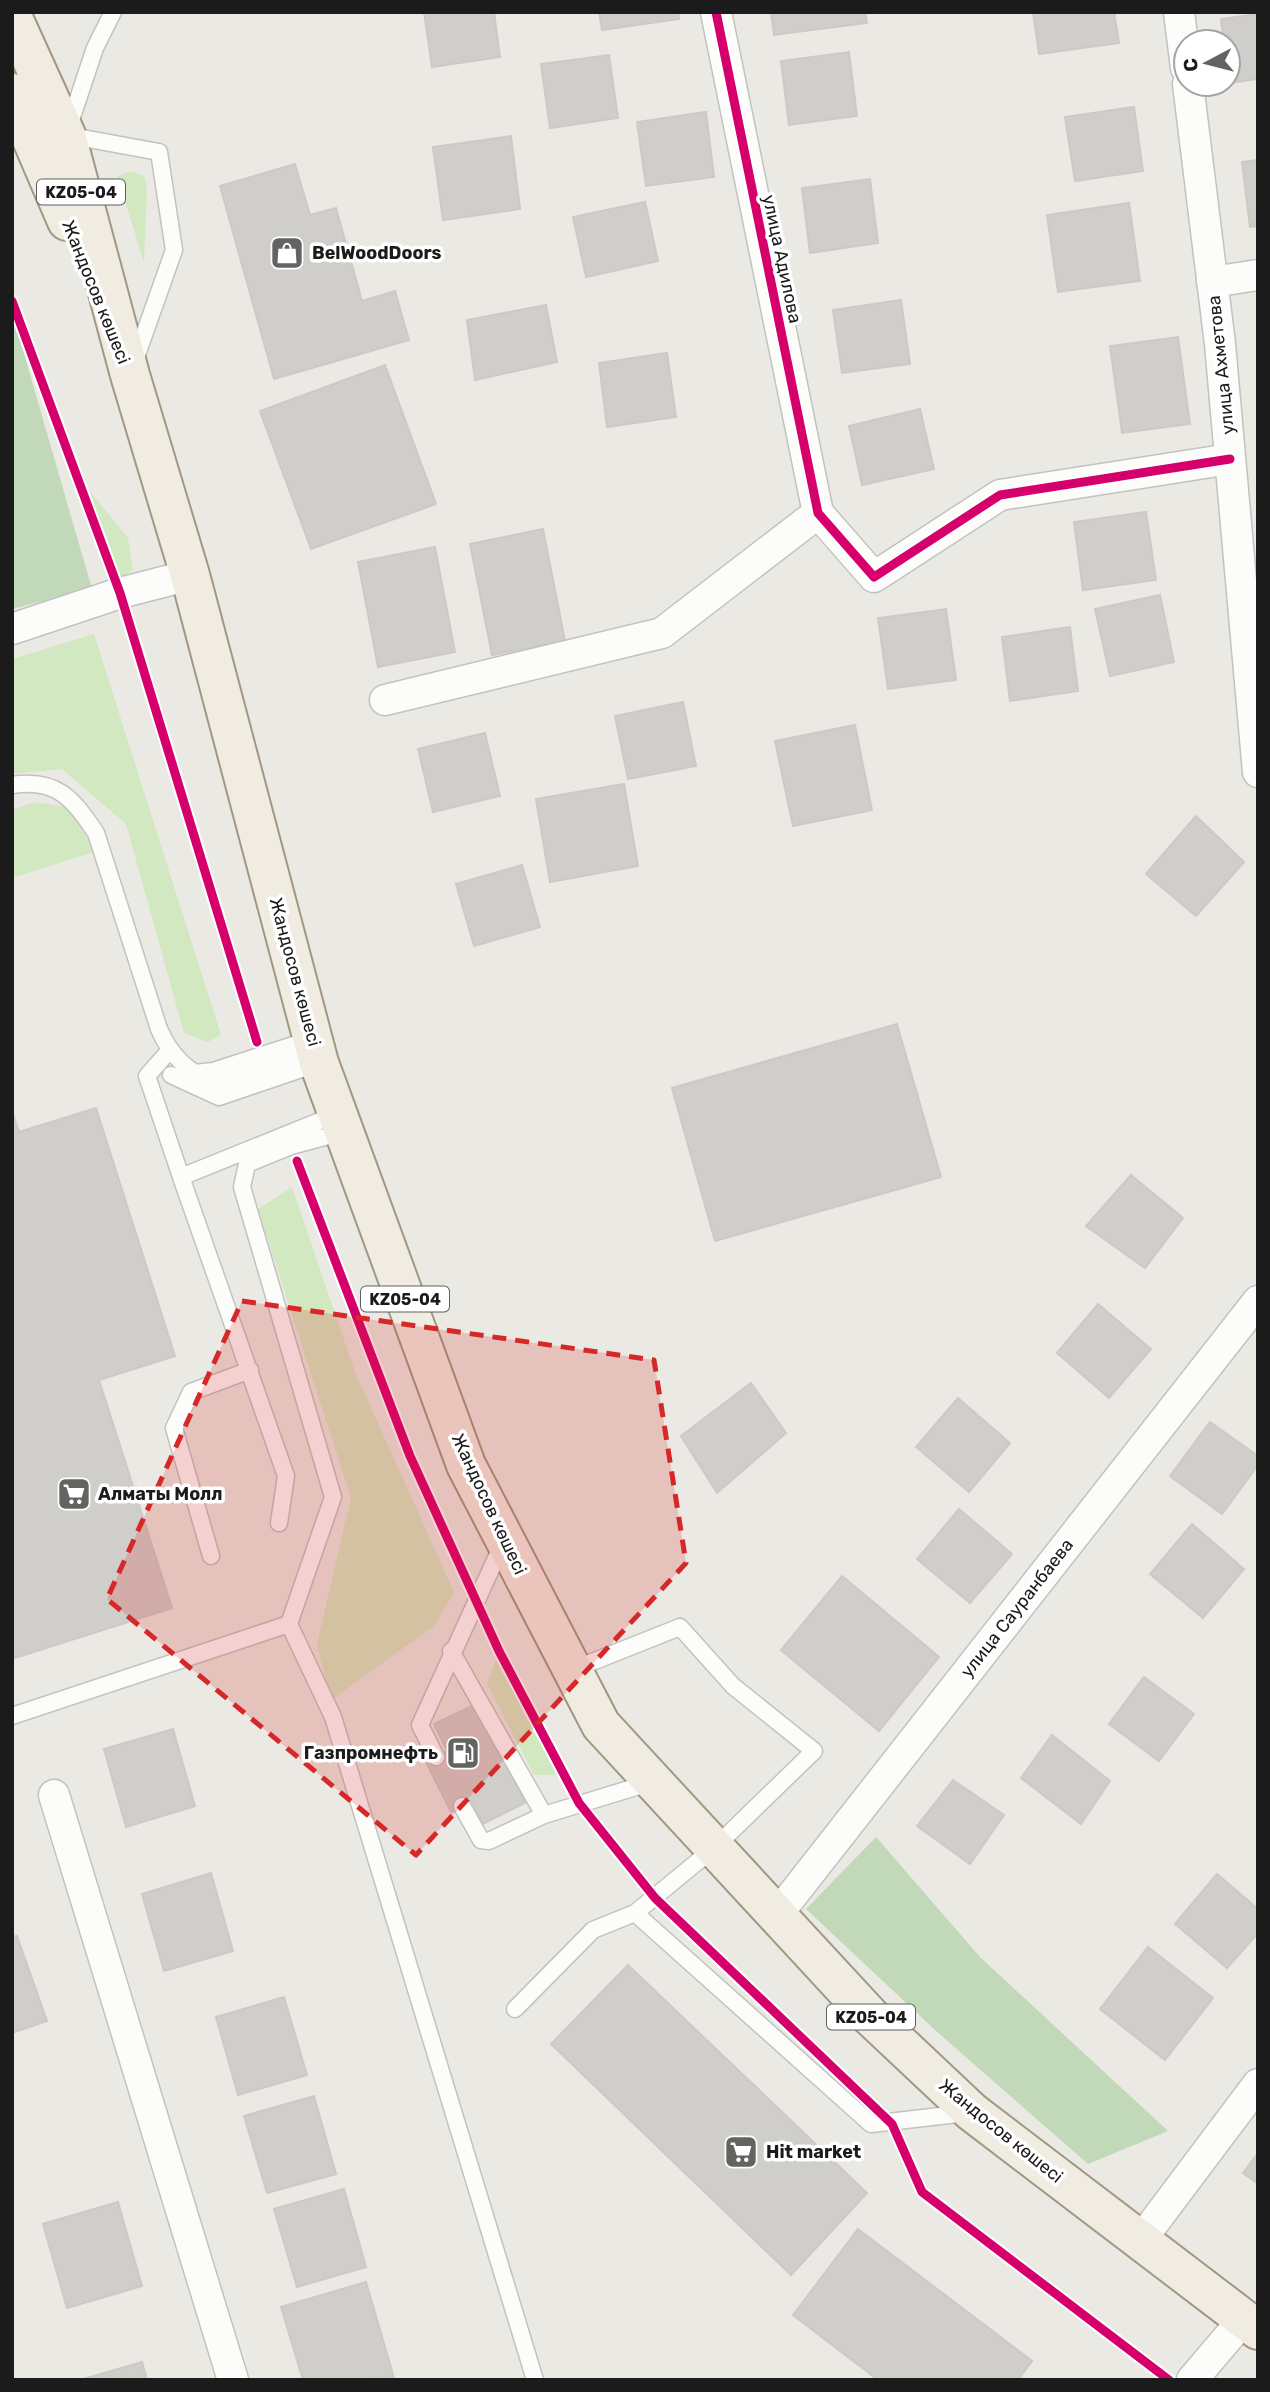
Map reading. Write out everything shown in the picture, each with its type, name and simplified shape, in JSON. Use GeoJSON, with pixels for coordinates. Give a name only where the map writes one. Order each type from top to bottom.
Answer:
{"type":"FeatureCollection","features":[{"type":"Feature","properties":{"kind":"main road","name":"Жандосов көшесі"},"geometry":{"type":"LineString","coordinates":[[12,16],[66,135],[130,375],[190,575],[316,1051],[340,1123],[466,1465],[601,1725],[871,2017],[972,2112],[1250,2325]]}},
{"type":"Feature","properties":{"kind":"main road","name":"Жандосов көшесі"},"geometry":{"type":"LineString","coordinates":[[12,93],[38,148],[130,375]]}},
{"type":"Feature","properties":{"kind":"street","name":"улица Адилова"},"geometry":{"type":"LineString","coordinates":[[716,12],[818,513]]}},
{"type":"Feature","properties":{"kind":"street","name":"улица Ахметова"},"geometry":{"type":"LineString","coordinates":[[1190,98],[1230,459],[1258,772]]}},
{"type":"Feature","properties":{"kind":"street"},"geometry":{"type":"LineString","coordinates":[[1212,282],[1258,275]]}},
{"type":"Feature","properties":{"kind":"street"},"geometry":{"type":"LineString","coordinates":[[385,701],[662,633],[818,513],[874,577],[1000,495],[1230,459]]}},
{"type":"Feature","properties":{"kind":"street"},"geometry":{"type":"LineString","coordinates":[[12,629],[120,593],[190,575]]}},
{"type":"Feature","properties":{"kind":"street","name":"улица Сауранбаева"},"geometry":{"type":"LineString","coordinates":[[776,1916],[1258,1301]]}},
{"type":"Feature","properties":{"kind":"street"},"geometry":{"type":"LineString","coordinates":[[54,1795],[233,2380]]}},
{"type":"Feature","properties":{"kind":"street"},"geometry":{"type":"LineString","coordinates":[[1140,2241],[1258,2084]]}},
{"type":"Feature","properties":{"kind":"street"},"geometry":{"type":"LineString","coordinates":[[1192,2380],[1250,2325]]}},
{"type":"Feature","properties":{"kind":"lane"},"geometry":{"type":"LineString","coordinates":[[113,12],[95,48],[66,135],[159,152],[174,250],[130,375]]}},
{"type":"Feature","properties":{"kind":"lane"},"geometry":{"type":"LineString","coordinates":[[12,785],[33,782],[60,791],[77,806],[96,833],[169,1051],[192,1073],[215,1085],[316,1051]]}},
{"type":"Feature","properties":{"kind":"lane"},"geometry":{"type":"LineString","coordinates":[[169,1051],[147,1076],[286,1476],[279,1523]]}},
{"type":"Feature","properties":{"kind":"lane"},"geometry":{"type":"LineString","coordinates":[[171,1075],[219,1097],[316,1051]]}},
{"type":"Feature","properties":{"kind":"lane"},"geometry":{"type":"LineString","coordinates":[[181,1177],[340,1123]]}},
{"type":"Feature","properties":{"kind":"lane"},"geometry":{"type":"LineString","coordinates":[[340,1123],[247,1164],[242,1187],[333,1497],[289,1624],[333,1717],[535,2380]]}},
{"type":"Feature","properties":{"kind":"lane"},"geometry":{"type":"LineString","coordinates":[[211,1556],[174,1428],[191,1392],[250,1370]]}},
{"type":"Feature","properties":{"kind":"lane"},"geometry":{"type":"LineString","coordinates":[[436,1757],[420,1725],[451,1651],[505,1540]]}},
{"type":"Feature","properties":{"kind":"lane"},"geometry":{"type":"LineString","coordinates":[[12,1716],[289,1624]]}},
{"type":"Feature","properties":{"kind":"lane"},"geometry":{"type":"LineString","coordinates":[[515,2009],[593,1930],[635,1913],[713,1849],[814,1751],[733,1686],[680,1627],[572,1670]]}},
{"type":"Feature","properties":{"kind":"lane"},"geometry":{"type":"LineString","coordinates":[[451,1651],[544,1815]]}},
{"type":"Feature","properties":{"kind":"lane"},"geometry":{"type":"LineString","coordinates":[[462,1807],[484,1841],[544,1815],[652,1782]]}},
{"type":"Feature","properties":{"kind":"lane"},"geometry":{"type":"LineString","coordinates":[[635,1913],[871,2124],[972,2112]]}},
{"type":"Feature","properties":{"kind":"highlighted area"},"geometry":{"type":"Polygon","coordinates":[[[242,1301],[654,1360],[686,1563],[416,1855],[107,1599],[242,1301]]]}},
{"type":"Feature","properties":{"kind":"green space"},"geometry":{"type":"Polygon","coordinates":[[[131,171],[144,176],[147,189],[144,262],[117,176],[131,171]]]}},
{"type":"Feature","properties":{"kind":"green space"},"geometry":{"type":"Polygon","coordinates":[[[12,312],[92,589],[12,609],[12,312]]]}},
{"type":"Feature","properties":{"kind":"green space"},"geometry":{"type":"Polygon","coordinates":[[[75,473],[128,538],[133,569],[116,583],[75,473]]]}},
{"type":"Feature","properties":{"kind":"green space"},"geometry":{"type":"Polygon","coordinates":[[[94,634],[221,1035],[208,1042],[184,1033],[126,824],[62,769],[12,774],[12,659],[94,634]]]}},
{"type":"Feature","properties":{"kind":"green space"},"geometry":{"type":"Polygon","coordinates":[[[35,802],[70,808],[94,852],[12,878],[12,810],[35,802]]]}},
{"type":"Feature","properties":{"kind":"green space"},"geometry":{"type":"Polygon","coordinates":[[[292,1187],[355,1372],[454,1592],[434,1626],[331,1700],[317,1644],[351,1498],[258,1209],[292,1187]]]}},
{"type":"Feature","properties":{"kind":"green space"},"geometry":{"type":"Polygon","coordinates":[[[499,1651],[564,1775],[534,1775],[487,1684],[499,1651]]]}},
{"type":"Feature","properties":{"kind":"green space"},"geometry":{"type":"Polygon","coordinates":[[[876,1837],[980,1957],[1168,2131],[1088,2164],[935,2030],[806,1909],[876,1837]]]}},
{"type":"Feature","properties":{"kind":"building"},"geometry":{"type":"Polygon","coordinates":[[[424,12],[494,12],[500,57],[432,67],[424,12]]]}},
{"type":"Feature","properties":{"kind":"building"},"geometry":{"type":"Polygon","coordinates":[[[599,12],[678,12],[679,19],[602,30],[599,12]]]}},
{"type":"Feature","properties":{"kind":"building"},"geometry":{"type":"Polygon","coordinates":[[[771,12],[865,12],[867,23],[774,35],[771,12]]]}},
{"type":"Feature","properties":{"kind":"building"},"geometry":{"type":"Polygon","coordinates":[[[1033,12],[1114,12],[1119,43],[1039,54],[1033,12]]]}},
{"type":"Feature","properties":{"kind":"building"},"geometry":{"type":"Polygon","coordinates":[[[1258,14],[1258,79],[1242,81],[1242,28],[1222,28],[1221,19],[1258,14]]]}},
{"type":"Feature","properties":{"kind":"building"},"geometry":{"type":"Polygon","coordinates":[[[849,52],[857,116],[789,125],[781,61],[849,52]]]}},
{"type":"Feature","properties":{"kind":"building"},"geometry":{"type":"Polygon","coordinates":[[[609,55],[618,118],[550,128],[541,64],[609,55]]]}},
{"type":"Feature","properties":{"kind":"building"},"geometry":{"type":"Polygon","coordinates":[[[1134,107],[1143,171],[1075,181],[1065,117],[1134,107]]]}},
{"type":"Feature","properties":{"kind":"building"},"geometry":{"type":"Polygon","coordinates":[[[706,112],[714,177],[646,186],[637,122],[706,112]]]}},
{"type":"Feature","properties":{"kind":"building"},"geometry":{"type":"Polygon","coordinates":[[[511,136],[520,209],[443,220],[433,147],[511,136]]]}},
{"type":"Feature","properties":{"kind":"building"},"geometry":{"type":"Polygon","coordinates":[[[1258,160],[1258,226],[1250,227],[1242,162],[1258,160]]]}},
{"type":"Feature","properties":{"kind":"building"},"geometry":{"type":"Polygon","coordinates":[[[295,164],[310,215],[336,208],[362,301],[395,291],[409,340],[274,379],[220,186],[295,164]]]}},
{"type":"Feature","properties":{"kind":"building"},"geometry":{"type":"Polygon","coordinates":[[[870,179],[878,243],[810,253],[802,188],[870,179]]]}},
{"type":"Feature","properties":{"kind":"building"},"geometry":{"type":"Polygon","coordinates":[[[645,202],[658,261],[586,277],[573,217],[645,202]]]}},
{"type":"Feature","properties":{"kind":"building"},"geometry":{"type":"Polygon","coordinates":[[[1129,203],[1140,281],[1058,292],[1047,215],[1129,203]]]}},
{"type":"Feature","properties":{"kind":"building"},"geometry":{"type":"Polygon","coordinates":[[[901,300],[910,364],[842,373],[833,310],[901,300]]]}},
{"type":"Feature","properties":{"kind":"building"},"geometry":{"type":"Polygon","coordinates":[[[546,305],[557,362],[475,380],[467,320],[546,305]]]}},
{"type":"Feature","properties":{"kind":"building"},"geometry":{"type":"Polygon","coordinates":[[[1178,337],[1190,424],[1122,433],[1110,346],[1178,337]]]}},
{"type":"Feature","properties":{"kind":"building"},"geometry":{"type":"Polygon","coordinates":[[[667,353],[676,417],[607,427],[599,363],[667,353]]]}},
{"type":"Feature","properties":{"kind":"building"},"geometry":{"type":"Polygon","coordinates":[[[385,365],[436,504],[311,549],[260,411],[385,365]]]}},
{"type":"Feature","properties":{"kind":"building"},"geometry":{"type":"Polygon","coordinates":[[[920,409],[934,469],[862,485],[849,426],[920,409]]]}},
{"type":"Feature","properties":{"kind":"building"},"geometry":{"type":"Polygon","coordinates":[[[1146,512],[1156,580],[1083,590],[1074,522],[1146,512]]]}},
{"type":"Feature","properties":{"kind":"building"},"geometry":{"type":"Polygon","coordinates":[[[543,529],[565,641],[492,655],[470,544],[543,529]]]}},
{"type":"Feature","properties":{"kind":"building"},"geometry":{"type":"Polygon","coordinates":[[[435,547],[455,652],[378,667],[358,562],[435,547]]]}},
{"type":"Feature","properties":{"kind":"building"},"geometry":{"type":"Polygon","coordinates":[[[1160,595],[1174,662],[1110,676],[1095,609],[1160,595]]]}},
{"type":"Feature","properties":{"kind":"building"},"geometry":{"type":"Polygon","coordinates":[[[946,609],[956,680],[888,689],[878,618],[946,609]]]}},
{"type":"Feature","properties":{"kind":"building"},"geometry":{"type":"Polygon","coordinates":[[[1070,627],[1078,691],[1010,701],[1002,637],[1070,627]]]}},
{"type":"Feature","properties":{"kind":"building"},"geometry":{"type":"Polygon","coordinates":[[[683,702],[696,766],[628,779],[615,716],[683,702]]]}},
{"type":"Feature","properties":{"kind":"building"},"geometry":{"type":"Polygon","coordinates":[[[855,725],[872,810],[793,826],[775,741],[855,725]]]}},
{"type":"Feature","properties":{"kind":"building"},"geometry":{"type":"Polygon","coordinates":[[[485,733],[500,796],[433,812],[418,749],[485,733]]]}},
{"type":"Feature","properties":{"kind":"building"},"geometry":{"type":"Polygon","coordinates":[[[624,784],[638,866],[550,882],[536,799],[624,784]]]}},
{"type":"Feature","properties":{"kind":"building"},"geometry":{"type":"Polygon","coordinates":[[[1196,816],[1244,862],[1196,916],[1146,874],[1196,816]]]}},
{"type":"Feature","properties":{"kind":"building"},"geometry":{"type":"Polygon","coordinates":[[[522,865],[540,927],[474,946],[456,884],[522,865]]]}},
{"type":"Feature","properties":{"kind":"building"},"geometry":{"type":"Polygon","coordinates":[[[897,1024],[941,1177],[715,1241],[672,1088],[897,1024]]]}},
{"type":"Feature","properties":{"kind":"building","name":"Алматы Молл"},"geometry":{"type":"Polygon","coordinates":[[[96,1108],[175,1356],[99,1380],[172,1608],[12,1659],[12,1111],[19,1132],[96,1108]]]}},
{"type":"Feature","properties":{"kind":"building"},"geometry":{"type":"Polygon","coordinates":[[[1131,1175],[1183,1218],[1145,1268],[1086,1226],[1131,1175]]]}},
{"type":"Feature","properties":{"kind":"building"},"geometry":{"type":"Polygon","coordinates":[[[1098,1304],[1151,1349],[1109,1398],[1057,1353],[1098,1304]]]}},
{"type":"Feature","properties":{"kind":"building"},"geometry":{"type":"Polygon","coordinates":[[[751,1383],[786,1433],[717,1493],[681,1436],[751,1383]]]}},
{"type":"Feature","properties":{"kind":"building"},"geometry":{"type":"Polygon","coordinates":[[[958,1398],[1010,1443],[969,1492],[916,1447],[958,1398]]]}},
{"type":"Feature","properties":{"kind":"building"},"geometry":{"type":"Polygon","coordinates":[[[1210,1422],[1258,1456],[1258,1465],[1222,1514],[1170,1476],[1210,1422]]]}},
{"type":"Feature","properties":{"kind":"building"},"geometry":{"type":"Polygon","coordinates":[[[959,1509],[1012,1554],[970,1603],[917,1559],[959,1509]]]}},
{"type":"Feature","properties":{"kind":"building"},"geometry":{"type":"Polygon","coordinates":[[[1192,1524],[1244,1569],[1203,1618],[1150,1574],[1192,1524]]]}},
{"type":"Feature","properties":{"kind":"building"},"geometry":{"type":"Polygon","coordinates":[[[842,1576],[939,1657],[879,1731],[781,1650],[842,1576]]]}},
{"type":"Feature","properties":{"kind":"building"},"geometry":{"type":"Polygon","coordinates":[[[1144,1677],[1194,1714],[1159,1761],[1109,1724],[1144,1677]]]}},
{"type":"Feature","properties":{"kind":"building"},"geometry":{"type":"Polygon","coordinates":[[[476,1704],[525,1803],[483,1824],[472,1801],[451,1812],[426,1762],[447,1751],[434,1724],[476,1704]]]}},
{"type":"Feature","properties":{"kind":"building"},"geometry":{"type":"Polygon","coordinates":[[[173,1729],[195,1806],[126,1827],[104,1749],[173,1729]]]}},
{"type":"Feature","properties":{"kind":"building"},"geometry":{"type":"Polygon","coordinates":[[[1052,1735],[1110,1781],[1081,1824],[1021,1778],[1052,1735]]]}},
{"type":"Feature","properties":{"kind":"building"},"geometry":{"type":"Polygon","coordinates":[[[953,1780],[1004,1815],[970,1864],[917,1826],[953,1780]]]}},
{"type":"Feature","properties":{"kind":"building"},"geometry":{"type":"Polygon","coordinates":[[[211,1873],[233,1951],[164,1971],[142,1894],[211,1873]]]}},
{"type":"Feature","properties":{"kind":"building"},"geometry":{"type":"Polygon","coordinates":[[[1217,1874],[1258,1909],[1258,1933],[1227,1968],[1175,1924],[1217,1874]]]}},
{"type":"Feature","properties":{"kind":"building"},"geometry":{"type":"Polygon","coordinates":[[[17,1936],[47,2021],[12,2033],[12,1937],[17,1936]]]}},
{"type":"Feature","properties":{"kind":"building"},"geometry":{"type":"Polygon","coordinates":[[[1148,1947],[1213,1998],[1165,2060],[1100,2009],[1148,1947]]]}},
{"type":"Feature","properties":{"kind":"building"},"geometry":{"type":"Polygon","coordinates":[[[628,1965],[867,2193],[791,2275],[551,2044],[628,1965]]]}},
{"type":"Feature","properties":{"kind":"building"},"geometry":{"type":"Polygon","coordinates":[[[284,1997],[307,2075],[238,2095],[216,2017],[284,1997]]]}},
{"type":"Feature","properties":{"kind":"building"},"geometry":{"type":"Polygon","coordinates":[[[314,2096],[336,2174],[267,2193],[244,2116],[314,2096]]]}},
{"type":"Feature","properties":{"kind":"building"},"geometry":{"type":"Polygon","coordinates":[[[1258,2153],[1258,2184],[1243,2173],[1258,2153]]]}},
{"type":"Feature","properties":{"kind":"building"},"geometry":{"type":"Polygon","coordinates":[[[344,2189],[366,2267],[297,2287],[274,2209],[344,2189]]]}},
{"type":"Feature","properties":{"kind":"building"},"geometry":{"type":"Polygon","coordinates":[[[118,2202],[142,2286],[67,2308],[43,2224],[118,2202]]]}},
{"type":"Feature","properties":{"kind":"building"},"geometry":{"type":"Polygon","coordinates":[[[858,2229],[1032,2361],[1018,2380],[878,2380],[793,2315],[858,2229]]]}},
{"type":"Feature","properties":{"kind":"building"},"geometry":{"type":"Polygon","coordinates":[[[366,2282],[394,2378],[303,2380],[281,2307],[366,2282]]]}},
{"type":"Feature","properties":{"kind":"building"},"geometry":{"type":"Polygon","coordinates":[[[142,2362],[147,2380],[80,2380],[142,2362]]]}},
{"type":"Feature","properties":{"kind":"cycle path"},"geometry":{"type":"LineString","coordinates":[[716,12],[818,513],[874,577],[1000,495],[1230,459]]}},
{"type":"Feature","properties":{"kind":"cycle path"},"geometry":{"type":"LineString","coordinates":[[12,301],[120,593],[257,1042]]}},
{"type":"Feature","properties":{"kind":"cycle path"},"geometry":{"type":"LineString","coordinates":[[297,1161],[410,1456],[499,1651],[579,1803],[655,1898],[892,2124],[922,2192],[1169,2380]]}},
{"type":"Feature","properties":{"kind":"place","name":"BelWoodDoors"},"geometry":{"type":"Point","coordinates":[287,253]}},
{"type":"Feature","properties":{"kind":"place","name":"Алматы Молл"},"geometry":{"type":"Point","coordinates":[74,1494]}},
{"type":"Feature","properties":{"kind":"place","name":"Газпромнефть"},"geometry":{"type":"Point","coordinates":[463,1753]}},
{"type":"Feature","properties":{"kind":"place","name":"Hit market"},"geometry":{"type":"Point","coordinates":[741,2152]}}]}
